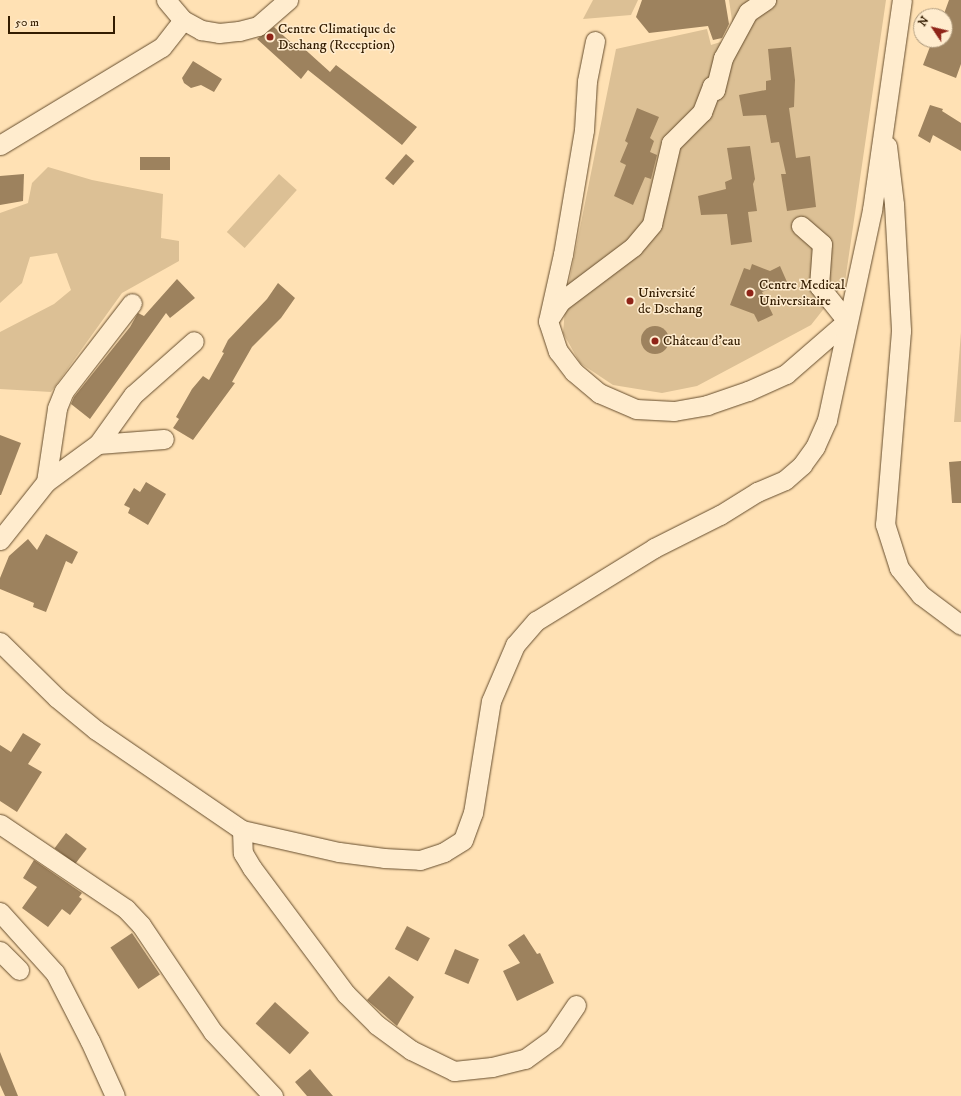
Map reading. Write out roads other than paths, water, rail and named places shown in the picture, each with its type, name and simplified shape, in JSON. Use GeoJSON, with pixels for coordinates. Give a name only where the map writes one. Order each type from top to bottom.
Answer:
{"type":"FeatureCollection","features":[{"type":"Feature","properties":{"kind":"street"},"geometry":{"type":"LineString","coordinates":[[166,0],[183,20],[202,30],[219,33],[239,31],[258,26],[288,0]]}},
{"type":"Feature","properties":{"kind":"street"},"geometry":{"type":"LineString","coordinates":[[548,321],[560,302],[632,247],[652,224],[671,143],[702,112],[712,86],[715,90],[723,58],[748,12],[766,0]]}},
{"type":"Feature","properties":{"kind":"street"},"geometry":{"type":"LineString","coordinates":[[0,642],[57,698],[96,730],[242,830],[339,852],[384,858],[420,860],[444,852],[462,840],[473,813],[492,702],[515,645],[536,621],[654,548],[720,515],[757,492],[785,480],[802,466],[815,447],[827,420],[872,210],[902,0]]}},
{"type":"Feature","properties":{"kind":"street"},"geometry":{"type":"LineString","coordinates":[[0,145],[162,47],[183,20]]}},
{"type":"Feature","properties":{"kind":"street"},"geometry":{"type":"LineString","coordinates":[[595,41],[587,81],[584,130],[563,254],[548,321],[558,351],[574,372],[599,393],[636,408],[674,411],[707,405],[786,374],[847,321]]}},
{"type":"Feature","properties":{"kind":"street"},"geometry":{"type":"LineString","coordinates":[[883,140],[894,204],[901,331],[885,524],[899,568],[921,595],[961,625]]}},
{"type":"Feature","properties":{"kind":"street"},"geometry":{"type":"LineString","coordinates":[[801,226],[822,244],[819,286],[847,321]]}},
{"type":"Feature","properties":{"kind":"street"},"geometry":{"type":"LineString","coordinates":[[46,482],[58,408],[64,391],[132,303]]}},
{"type":"Feature","properties":{"kind":"street"},"geometry":{"type":"LineString","coordinates":[[0,540],[46,482],[98,444],[133,395],[194,341]]}},
{"type":"Feature","properties":{"kind":"street"},"geometry":{"type":"LineString","coordinates":[[98,444],[164,439]]}},
{"type":"Feature","properties":{"kind":"street"},"geometry":{"type":"LineString","coordinates":[[0,824],[126,909],[141,925],[213,1032],[274,1096]]}},
{"type":"Feature","properties":{"kind":"street"},"geometry":{"type":"LineString","coordinates":[[242,830],[243,853],[252,868],[346,994],[377,1025],[411,1050],[454,1071],[492,1067],[524,1059],[553,1039],[576,1005]]}},
{"type":"Feature","properties":{"kind":"street"},"geometry":{"type":"LineString","coordinates":[[0,912],[55,973],[87,1034],[115,1096]]}},
{"type":"Feature","properties":{"kind":"street"},"geometry":{"type":"LineString","coordinates":[[0,951],[19,970]]}},
{"type":"Feature","properties":{"kind":"place","name":"Centre Climatique de Dschang (Reception)"},"geometry":{"type":"Point","coordinates":[270,37]}},
{"type":"Feature","properties":{"kind":"place","name":"Centre Medical Universitaire"},"geometry":{"type":"Point","coordinates":[750,293]}},
{"type":"Feature","properties":{"kind":"place","name":"Université de Dschang"},"geometry":{"type":"Point","coordinates":[630,301]}},
{"type":"Feature","properties":{"kind":"place","name":"Château d'eau"},"geometry":{"type":"Point","coordinates":[655,341]}}]}
